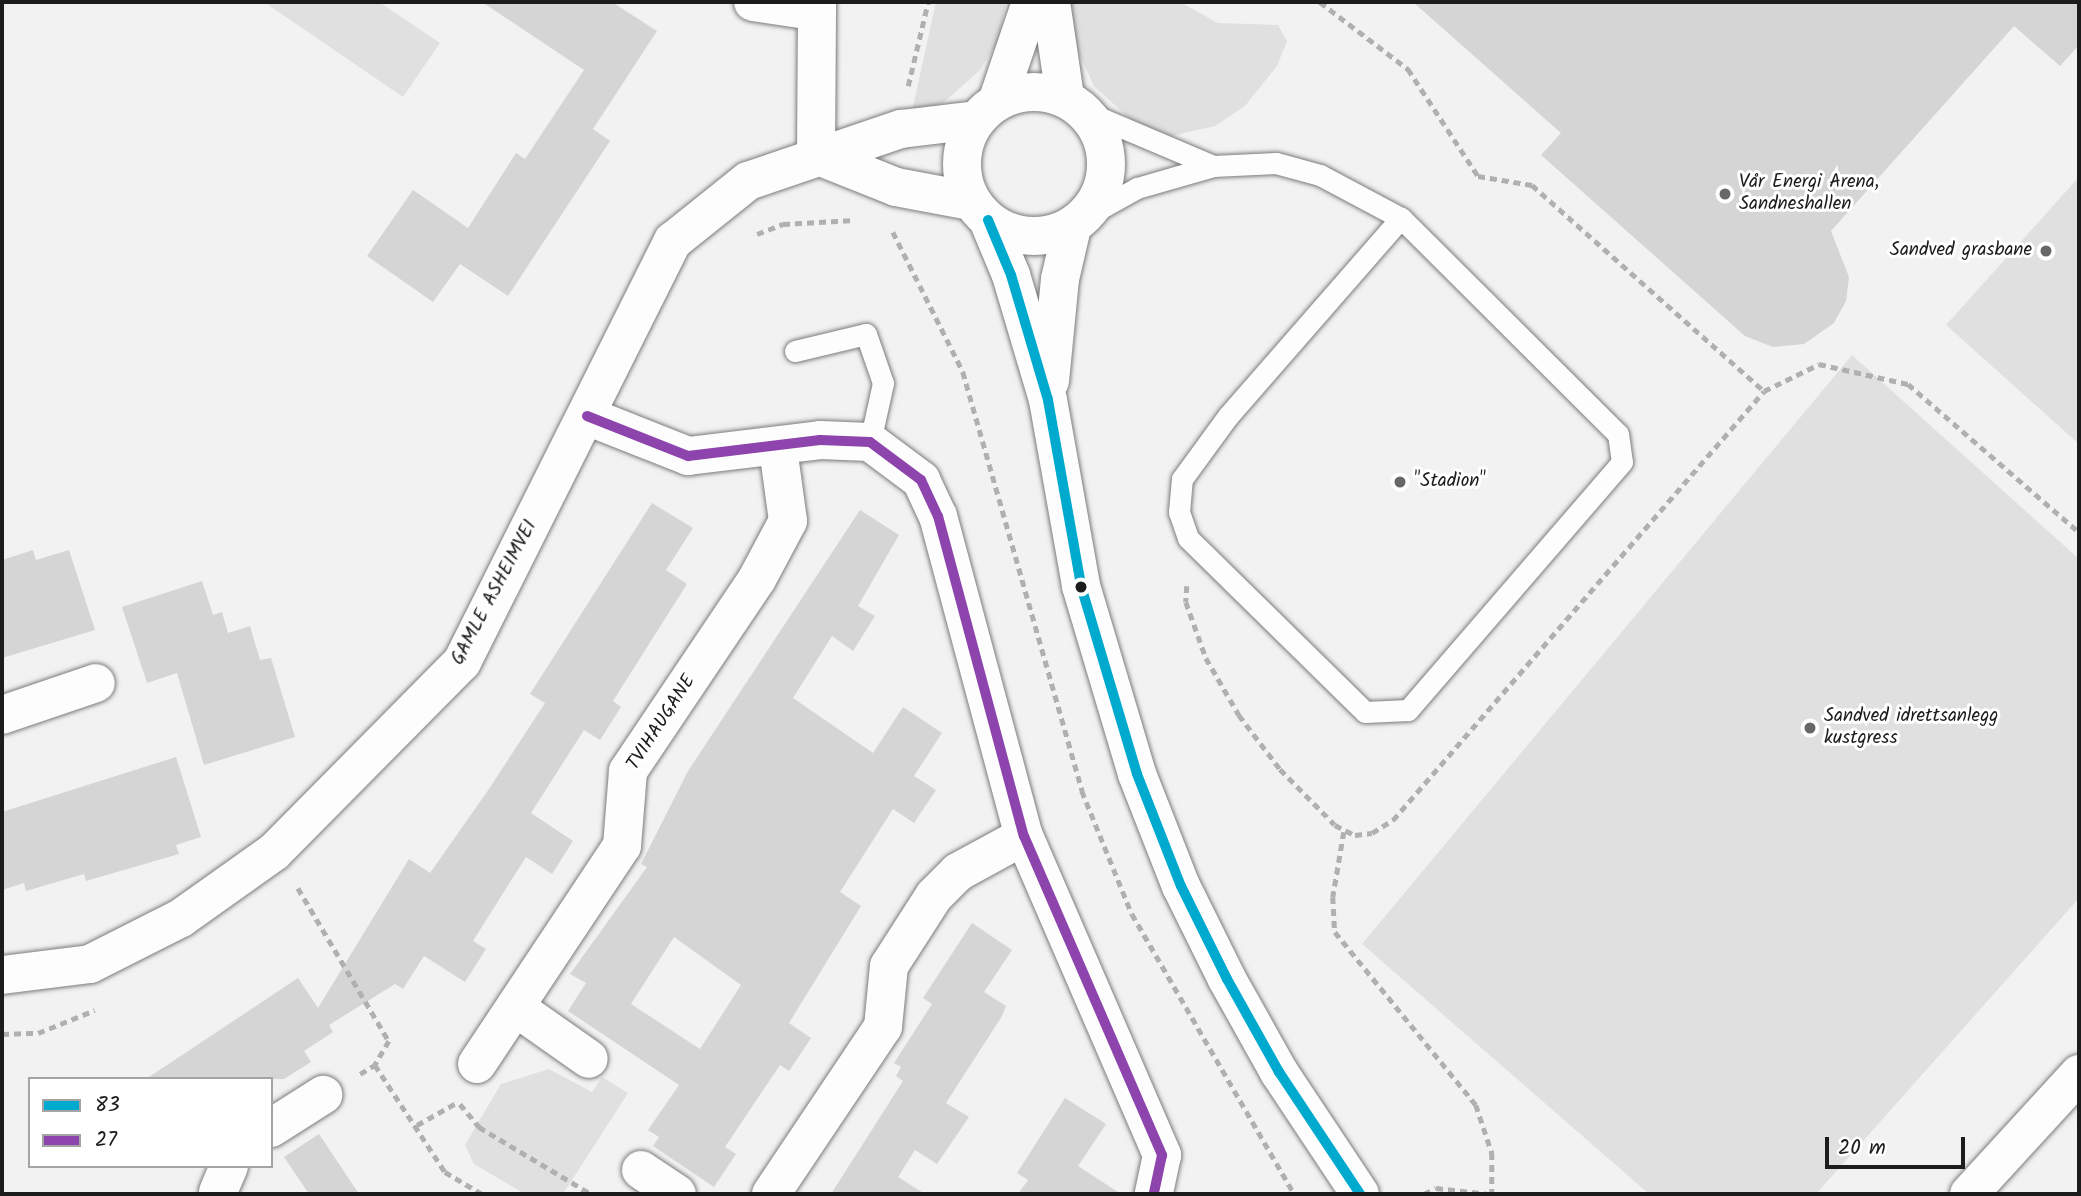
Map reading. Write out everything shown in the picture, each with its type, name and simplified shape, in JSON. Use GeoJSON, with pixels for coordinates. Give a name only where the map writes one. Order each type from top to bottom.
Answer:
{"type":"FeatureCollection","features":[{"type":"Feature","properties":{"kind":"street"},"geometry":{"type":"LineString","coordinates":[[753,2],[815,6],[816,155],[896,187],[979,211],[1022,236],[1048,236],[1078,222],[1100,198],[1106,176],[1106,150],[1075,105],[1051,2]]}},
{"type":"Feature","properties":{"kind":"street"},"geometry":{"type":"LineString","coordinates":[[1031,2],[986,111],[964,142],[961,167],[979,211],[1011,275],[1048,400],[1081,586],[1137,774],[1166,849],[1227,979],[1279,1072],[1360,1194]]}},
{"type":"Feature","properties":{"kind":"street"},"geometry":{"type":"LineString","coordinates":[[986,111],[1037,90],[1075,105]]}},
{"type":"Feature","properties":{"kind":"street","name":"GAMLE ASHEIMVEI"},"geometry":{"type":"LineString","coordinates":[[2,975],[90,964],[181,918],[274,852],[462,662],[673,241],[748,181],[816,155],[901,129],[986,111]]}},
{"type":"Feature","properties":{"kind":"street"},"geometry":{"type":"LineString","coordinates":[[1048,400],[1060,279],[1078,222]]}},
{"type":"Feature","properties":{"kind":"street"},"geometry":{"type":"LineString","coordinates":[[587,416],[688,456],[778,448],[820,440],[870,442],[920,480],[938,516],[1024,836],[1161,1155],[1154,1194]]}},
{"type":"Feature","properties":{"kind":"street","name":"TVIHAUGANE"},"geometry":{"type":"LineString","coordinates":[[477,1065],[622,846],[628,771],[757,579],[788,522],[778,448]]}},
{"type":"Feature","properties":{"kind":"street"},"geometry":{"type":"LineString","coordinates":[[2,715],[96,683]]}},
{"type":"Feature","properties":{"kind":"street"},"geometry":{"type":"LineString","coordinates":[[771,1194],[883,1027],[889,966],[934,896],[958,872],[1024,836]]}},
{"type":"Feature","properties":{"kind":"street"},"geometry":{"type":"LineString","coordinates":[[515,1007],[589,1059]]}},
{"type":"Feature","properties":{"kind":"street"},"geometry":{"type":"LineString","coordinates":[[1969,1194],[2079,1074]]}},
{"type":"Feature","properties":{"kind":"street"},"geometry":{"type":"LineString","coordinates":[[273,1127],[323,1095]]}},
{"type":"Feature","properties":{"kind":"street"},"geometry":{"type":"LineString","coordinates":[[642,1170],[677,1194]]}},
{"type":"Feature","properties":{"kind":"lane"},"geometry":{"type":"LineString","coordinates":[[1075,105],[1213,166]]}},
{"type":"Feature","properties":{"kind":"lane"},"geometry":{"type":"LineString","coordinates":[[1078,222],[1137,188],[1213,166],[1287,166],[1320,175],[1401,218],[1618,434],[1622,462],[1408,710],[1365,712],[1188,538],[1179,512],[1182,479],[1228,416],[1401,218]]}},
{"type":"Feature","properties":{"kind":"lane"},"geometry":{"type":"LineString","coordinates":[[795,351],[866,334],[883,383],[870,442]]}},
{"type":"Feature","properties":{"kind":"path"},"geometry":{"type":"LineString","coordinates":[[906,94],[928,2]]}},
{"type":"Feature","properties":{"kind":"path"},"geometry":{"type":"LineString","coordinates":[[1197,2],[1237,2]]}},
{"type":"Feature","properties":{"kind":"path"},"geometry":{"type":"LineString","coordinates":[[1320,2],[1408,69],[1478,176],[1532,185],[1763,391],[1819,364],[1908,384],[2079,532]]}},
{"type":"Feature","properties":{"kind":"path"},"geometry":{"type":"LineString","coordinates":[[1344,832],[1333,897],[1335,932],[1476,1105],[1492,1153],[1490,1194],[1436,1188],[1424,1194]]}},
{"type":"Feature","properties":{"kind":"path"},"geometry":{"type":"LineString","coordinates":[[293,880],[389,1041],[375,1065],[444,1172],[482,1194]]}},
{"type":"Feature","properties":{"kind":"path"},"geometry":{"type":"LineString","coordinates":[[457,1102],[479,1126],[591,1194]]}},
{"type":"Feature","properties":{"kind":"shaded area"},"geometry":{"type":"Polygon","coordinates":[[[264,2],[379,2],[440,43],[403,97],[264,2]]]}},
{"type":"Feature","properties":{"kind":"shaded area"},"geometry":{"type":"Polygon","coordinates":[[[936,2],[1006,2],[998,41],[980,70],[941,105],[911,116],[936,2]]]}},
{"type":"Feature","properties":{"kind":"shaded area"},"geometry":{"type":"Polygon","coordinates":[[[1069,2],[1180,2],[1218,23],[1278,25],[1287,41],[1277,66],[1245,106],[1215,126],[1167,137],[1140,128],[1094,86],[1073,40],[1069,2]]]}},
{"type":"Feature","properties":{"kind":"shaded area","name":"Sandved grasbane"},"geometry":{"type":"Polygon","coordinates":[[[2079,177],[2079,444],[1946,325],[2079,177]]]}},
{"type":"Feature","properties":{"kind":"shaded area","name":"Sandved idrettsanlegg kustgress"},"geometry":{"type":"Polygon","coordinates":[[[1852,355],[2079,559],[2079,898],[1816,1194],[1649,1194],[1362,944],[1852,355]]]}},
{"type":"Feature","properties":{"kind":"shaded area"},"geometry":{"type":"Polygon","coordinates":[[[549,1069],[592,1092],[602,1077],[628,1093],[563,1194],[525,1194],[474,1164],[465,1145],[501,1084],[549,1069]]]}},
{"type":"Feature","properties":{"kind":"building"},"geometry":{"type":"Polygon","coordinates":[[[482,2],[612,2],[657,31],[593,129],[610,141],[508,296],[460,264],[433,302],[367,256],[413,190],[468,228],[516,153],[525,159],[584,70],[482,2]]]}},
{"type":"Feature","properties":{"kind":"building","name":"Vår Energi Arena, Sandneshallen"},"geometry":{"type":"Polygon","coordinates":[[[1413,2],[2079,2],[2079,45],[2060,66],[2014,26],[1831,231],[1849,277],[1846,301],[1834,323],[1804,344],[1773,347],[1745,336],[1541,155],[1561,133],[1413,2]]]}},
{"type":"Feature","properties":{"kind":"building"},"geometry":{"type":"Polygon","coordinates":[[[652,503],[693,528],[666,570],[687,584],[613,701],[621,707],[600,740],[584,730],[531,813],[573,841],[552,874],[526,857],[473,941],[486,949],[465,982],[424,956],[403,989],[395,984],[329,1025],[333,1032],[304,1051],[311,1062],[284,1079],[149,1077],[298,978],[318,1008],[409,859],[430,873],[489,789],[545,703],[530,694],[652,503]]]}},
{"type":"Feature","properties":{"kind":"building"},"geometry":{"type":"Polygon","coordinates":[[[860,510],[899,535],[858,606],[875,616],[853,651],[832,636],[793,698],[873,753],[903,707],[942,733],[914,776],[936,790],[914,823],[893,809],[840,892],[861,906],[789,1023],[811,1038],[789,1071],[780,1065],[725,1147],[736,1154],[714,1187],[653,1146],[659,1137],[648,1130],[679,1085],[568,1011],[586,983],[570,974],[647,867],[641,864],[688,771],[860,510]],[[674,937],[631,1004],[700,1049],[741,985],[674,937]]]}},
{"type":"Feature","properties":{"kind":"building"},"geometry":{"type":"Polygon","coordinates":[[[33,550],[36,560],[69,550],[95,630],[2,658],[2,560],[33,550]]]}},
{"type":"Feature","properties":{"kind":"building"},"geometry":{"type":"Polygon","coordinates":[[[202,581],[213,615],[222,612],[228,633],[250,626],[260,660],[271,658],[295,737],[204,765],[177,673],[147,683],[122,607],[202,581]]]}},
{"type":"Feature","properties":{"kind":"building"},"geometry":{"type":"Polygon","coordinates":[[[176,757],[201,837],[176,845],[179,854],[86,881],[84,874],[26,891],[24,883],[2,890],[2,812],[176,757]]]}},
{"type":"Feature","properties":{"kind":"building"},"geometry":{"type":"Polygon","coordinates":[[[972,923],[1012,950],[984,992],[1006,1006],[1002,1016],[946,1103],[969,1117],[937,1164],[915,1150],[898,1177],[925,1194],[831,1194],[903,1081],[896,1076],[901,1067],[894,1063],[932,1004],[923,998],[972,923]]]}},
{"type":"Feature","properties":{"kind":"building"},"geometry":{"type":"Polygon","coordinates":[[[1065,1098],[1106,1124],[1078,1166],[1121,1194],[1018,1194],[1028,1180],[1017,1173],[1065,1098]]]}},
{"type":"Feature","properties":{"kind":"building"},"geometry":{"type":"Polygon","coordinates":[[[319,1134],[359,1194],[309,1194],[284,1157],[319,1134]]]}},
{"type":"Feature","properties":{"kind":"transit line","name":"83"},"geometry":{"type":"LineString","coordinates":[[988,220],[1011,275],[1048,400],[1081,586],[1137,774],[1181,886],[1227,979],[1279,1072],[1360,1194]]}},
{"type":"Feature","properties":{"kind":"transit line","name":"27"},"geometry":{"type":"LineString","coordinates":[[587,416],[688,456],[820,440],[870,442],[921,480],[938,516],[1024,836],[1162,1155],[1154,1194]]}},
{"type":"Feature","properties":{"kind":"place","name":"Vår Energi Arena, Sandneshallen"},"geometry":{"type":"Point","coordinates":[1725,194]}},
{"type":"Feature","properties":{"kind":"place","name":"Sandved grasbane"},"geometry":{"type":"Point","coordinates":[2046,251]}},
{"type":"Feature","properties":{"kind":"place","name":"\"Stadion\""},"geometry":{"type":"Point","coordinates":[1400,482]}},
{"type":"Feature","properties":{"kind":"place","name":"Sandved idrettsanlegg kustgress"},"geometry":{"type":"Point","coordinates":[1810,728]}}]}
